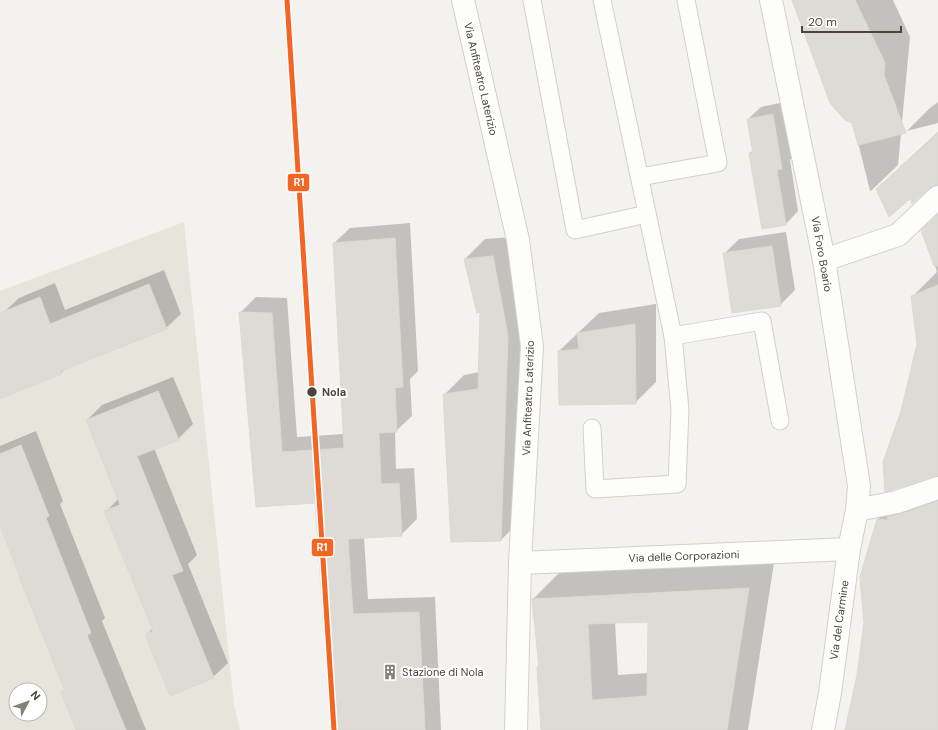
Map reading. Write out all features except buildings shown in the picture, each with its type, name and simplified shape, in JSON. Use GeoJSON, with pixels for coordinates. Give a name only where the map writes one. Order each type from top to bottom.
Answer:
{"type":"FeatureCollection","features":[{"type":"Feature","properties":{"kind":"street","name":"Via Anfiteatro Laterizio"},"geometry":{"type":"LineString","coordinates":[[463,0],[518,240],[532,346],[520,563],[516,730]]}},
{"type":"Feature","properties":{"kind":"street","name":"Via Foro Boario"},"geometry":{"type":"LineString","coordinates":[[772,0],[824,260],[859,486],[857,510]]}},
{"type":"Feature","properties":{"kind":"street"},"geometry":{"type":"LineString","coordinates":[[824,260],[898,235],[938,197]]}},
{"type":"Feature","properties":{"kind":"street"},"geometry":{"type":"LineString","coordinates":[[857,510],[897,502],[938,488]]}},
{"type":"Feature","properties":{"kind":"street","name":"Via del Carmine"},"geometry":{"type":"LineString","coordinates":[[823,730],[830,693],[849,549],[857,510]]}},
{"type":"Feature","properties":{"kind":"street","name":"Via delle Corporazioni"},"geometry":{"type":"LineString","coordinates":[[520,563],[849,549]]}},
{"type":"Feature","properties":{"kind":"lane"},"geometry":{"type":"LineString","coordinates":[[532,0],[575,230],[647,214]]}},
{"type":"Feature","properties":{"kind":"lane"},"geometry":{"type":"LineString","coordinates":[[592,428],[595,489],[677,484],[680,410],[674,336],[602,0]]}},
{"type":"Feature","properties":{"kind":"lane"},"geometry":{"type":"LineString","coordinates":[[640,177],[718,163],[686,0]]}},
{"type":"Feature","properties":{"kind":"lane"},"geometry":{"type":"LineString","coordinates":[[674,336],[762,321],[780,421]]}},
{"type":"Feature","properties":{"kind":"shaded area"},"geometry":{"type":"Polygon","coordinates":[[[184,222],[234,705],[240,730],[0,730],[0,291],[184,222]]]}},
{"type":"Feature","properties":{"kind":"transit line","name":"R1"},"geometry":{"type":"LineString","coordinates":[[287,0],[334,730]]}},
{"type":"Feature","properties":{"kind":"place","name":"Nola"},"geometry":{"type":"Point","coordinates":[312,392]}},
{"type":"Feature","properties":{"kind":"place","name":"Stazione di Nola"},"geometry":{"type":"Point","coordinates":[390,672]}}]}
